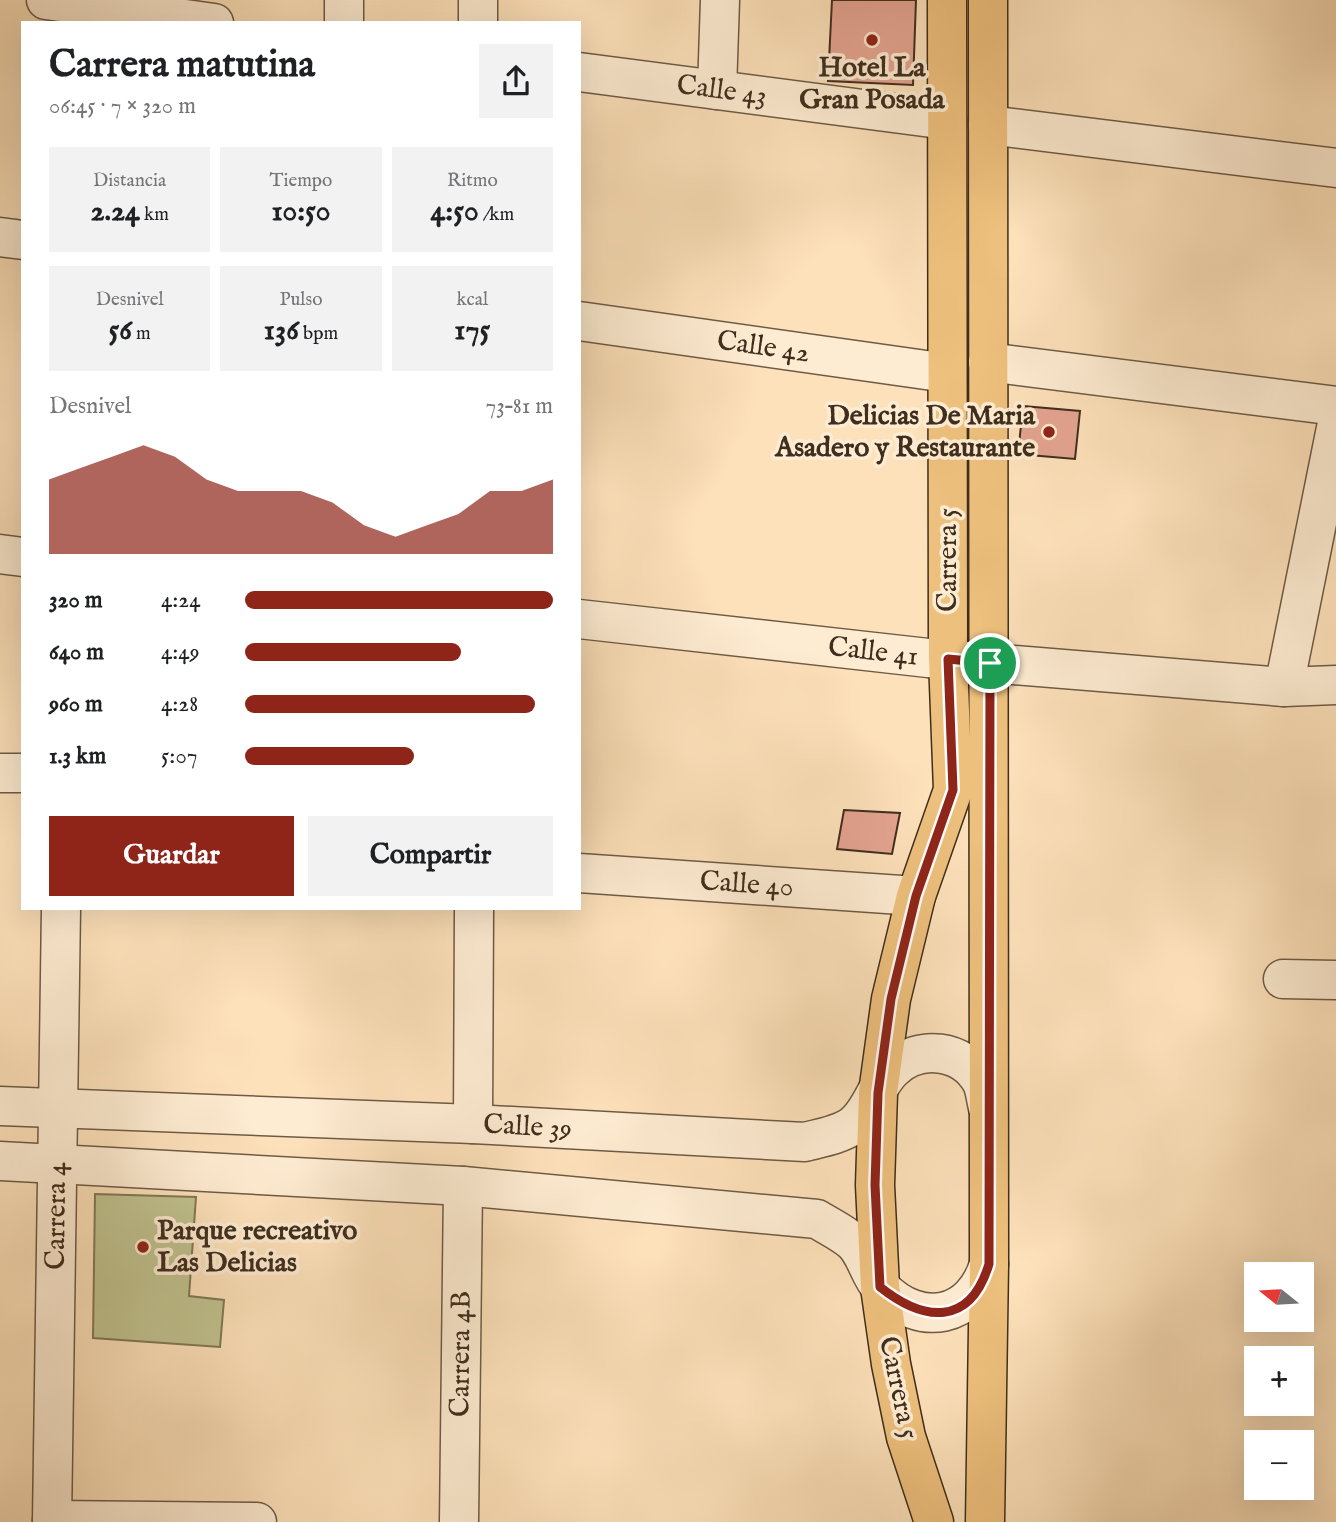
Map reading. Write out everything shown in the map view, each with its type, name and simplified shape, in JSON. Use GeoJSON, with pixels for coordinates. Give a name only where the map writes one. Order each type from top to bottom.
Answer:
{"type":"FeatureCollection","features":[{"type":"Feature","properties":{"kind":"main road","name":"Carrera 5"},"geometry":{"type":"LineString","coordinates":[[934,1522],[906,1437],[891,1364],[880,1287],[875,1185],[878,1093],[891,999],[916,896],[953,790],[948,659],[947,0]]}},
{"type":"Feature","properties":{"kind":"main road","name":"Carrera 5"},"geometry":{"type":"LineString","coordinates":[[985,1522],[989,1264],[988,0]]}},
{"type":"Feature","properties":{"kind":"street"},"geometry":{"type":"LineString","coordinates":[[344,0],[344,21]]}},
{"type":"Feature","properties":{"kind":"street"},"geometry":{"type":"LineString","coordinates":[[478,0],[478,21]]}},
{"type":"Feature","properties":{"kind":"street"},"geometry":{"type":"LineString","coordinates":[[717,90],[720,0]]}},
{"type":"Feature","properties":{"kind":"street"},"geometry":{"type":"LineString","coordinates":[[67,7],[196,21]]}},
{"type":"Feature","properties":{"kind":"street","name":"Calle 43"},"geometry":{"type":"LineString","coordinates":[[581,72],[947,120]]}},
{"type":"Feature","properties":{"kind":"street"},"geometry":{"type":"LineString","coordinates":[[988,124],[1336,169]]}},
{"type":"Feature","properties":{"kind":"street"},"geometry":{"type":"LineString","coordinates":[[0,237],[21,240]]}},
{"type":"Feature","properties":{"kind":"street","name":"Calle 42"},"geometry":{"type":"LineString","coordinates":[[581,321],[947,373]]}},
{"type":"Feature","properties":{"kind":"street"},"geometry":{"type":"LineString","coordinates":[[988,362],[1336,406]]}},
{"type":"Feature","properties":{"kind":"street"},"geometry":{"type":"LineString","coordinates":[[1284,687],[1336,428]]}},
{"type":"Feature","properties":{"kind":"street"},"geometry":{"type":"LineString","coordinates":[[0,554],[21,557]]}},
{"type":"Feature","properties":{"kind":"street","name":"Calle 41"},"geometry":{"type":"LineString","coordinates":[[581,618],[990,663],[1284,687],[1336,685]]}},
{"type":"Feature","properties":{"kind":"street"},"geometry":{"type":"LineString","coordinates":[[0,773],[21,773]]}},
{"type":"Feature","properties":{"kind":"street","name":"Calle 40"},"geometry":{"type":"LineString","coordinates":[[581,873],[916,896]]}},
{"type":"Feature","properties":{"kind":"street","name":"Carrera 4"},"geometry":{"type":"LineString","coordinates":[[52,1521],[61,910]]}},
{"type":"Feature","properties":{"kind":"street"},"geometry":{"type":"LineString","coordinates":[[473,1124],[474,910]]}},
{"type":"Feature","properties":{"kind":"street"},"geometry":{"type":"LineString","coordinates":[[1283,979],[1336,980]]}},
{"type":"Feature","properties":{"kind":"street","name":"Calle 39"},"geometry":{"type":"LineString","coordinates":[[0,1106],[473,1124],[805,1142],[853,1126],[878,1093],[891,1070],[913,1055],[939,1052],[964,1062],[982,1082],[988,1108]]}},
{"type":"Feature","properties":{"kind":"street"},"geometry":{"type":"LineString","coordinates":[[0,1161],[463,1186],[817,1219],[854,1243],[880,1287],[915,1311],[935,1314],[954,1310],[971,1299],[983,1283],[989,1264]]}},
{"type":"Feature","properties":{"kind":"street","name":"Carrera 4B"},"geometry":{"type":"LineString","coordinates":[[459,1522],[463,1186]]}},
{"type":"Feature","properties":{"kind":"street"},"geometry":{"type":"LineString","coordinates":[[52,1521],[257,1522]]}},
{"type":"Feature","properties":{"kind":"green space","name":"Parque recreativo Las Delicias"},"geometry":{"type":"Polygon","coordinates":[[[95,1194],[196,1197],[189,1296],[224,1300],[220,1347],[93,1338],[95,1194]]]}},
{"type":"Feature","properties":{"kind":"building","name":"Hotel La Gran Posada"},"geometry":{"type":"Polygon","coordinates":[[[832,0],[916,0],[913,85],[828,81],[832,0]]]}},
{"type":"Feature","properties":{"kind":"building","name":"Delicias De Maria Asadero y Restaurante"},"geometry":{"type":"Polygon","coordinates":[[[1023,406],[1080,411],[1075,459],[1018,454],[1023,406]]]}},
{"type":"Feature","properties":{"kind":"building"},"geometry":{"type":"Polygon","coordinates":[[[844,810],[900,813],[892,854],[837,849],[844,810]]]}},
{"type":"Feature","properties":{"kind":"place","name":"Hotel La Gran Posada"},"geometry":{"type":"Point","coordinates":[872,40]}},
{"type":"Feature","properties":{"kind":"place","name":"Delicias De Maria Asadero y Restaurante"},"geometry":{"type":"Point","coordinates":[1049,432]}},
{"type":"Feature","properties":{"kind":"place","name":"Parque recreativo Las Delicias"},"geometry":{"type":"Point","coordinates":[143,1247]}},
{"type":"Feature","properties":{"kind":"route"},"geometry":{"type":"LineString","coordinates":[[948,659],[990,663],[989,1264],[983,1283],[971,1299],[954,1310],[935,1314],[915,1311],[880,1287],[875,1220],[878,1093],[891,999],[916,896],[953,790],[948,659]]}}]}
